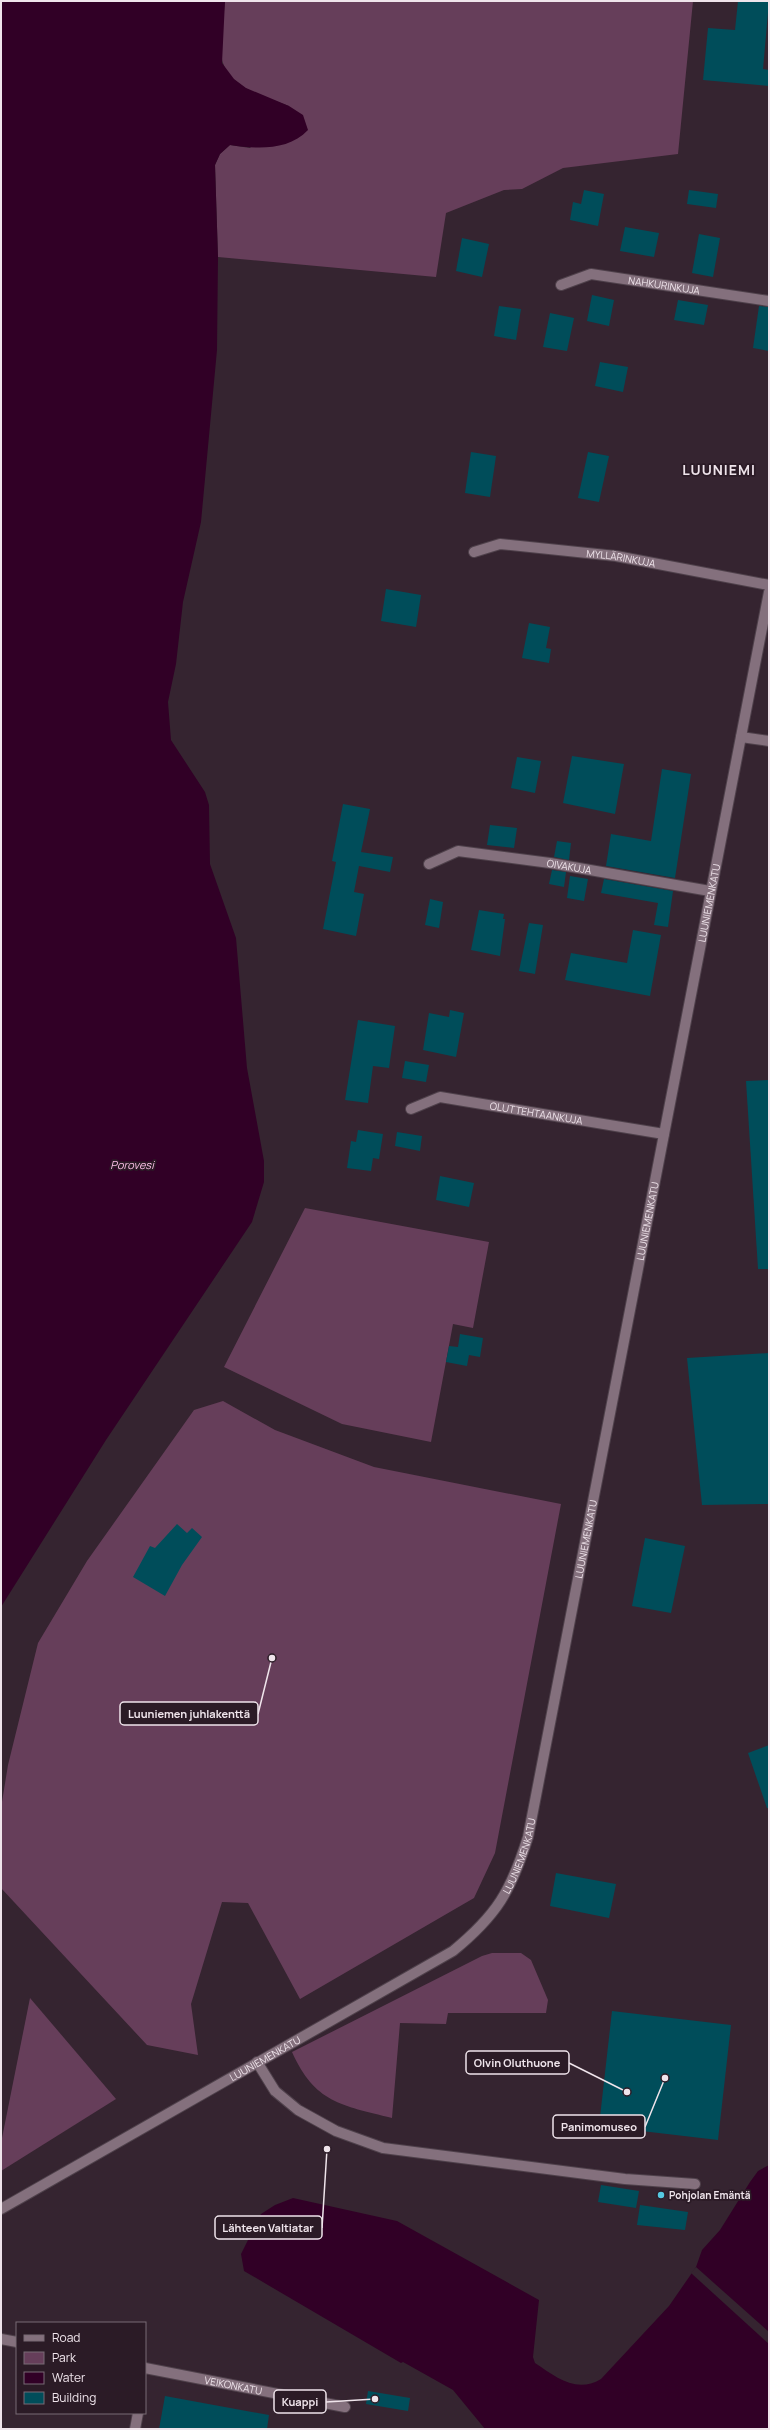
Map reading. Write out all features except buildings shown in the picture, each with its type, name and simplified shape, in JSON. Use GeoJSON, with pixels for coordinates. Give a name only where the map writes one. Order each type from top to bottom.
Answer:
{"type":"FeatureCollection","features":[{"type":"Feature","properties":{"kind":"street","name":"NAHKURINKUJA"},"geometry":{"type":"LineString","coordinates":[[561,285],[591,274],[769,301]]}},
{"type":"Feature","properties":{"kind":"street","name":"MYLLÄRINKUJA"},"geometry":{"type":"LineString","coordinates":[[474,552],[500,544],[608,555],[769,585]]}},
{"type":"Feature","properties":{"kind":"street","name":"LUUNIEMENKATU"},"geometry":{"type":"LineString","coordinates":[[1,2209],[453,1951],[478,1930],[494,1912],[513,1879],[528,1837],[769,592]]}},
{"type":"Feature","properties":{"kind":"street"},"geometry":{"type":"LineString","coordinates":[[741,737],[769,741]]}},
{"type":"Feature","properties":{"kind":"street","name":"OIVAKUJA"},"geometry":{"type":"LineString","coordinates":[[429,864],[458,851],[550,863],[710,891]]}},
{"type":"Feature","properties":{"kind":"street","name":"OLUTTEHTAANKUJA"},"geometry":{"type":"LineString","coordinates":[[411,1109],[440,1097],[664,1134]]}},
{"type":"Feature","properties":{"kind":"street"},"geometry":{"type":"LineString","coordinates":[[257,2062],[275,2092],[298,2110],[336,2131],[383,2148],[625,2179],[695,2184]]}},
{"type":"Feature","properties":{"kind":"street"},"geometry":{"type":"LineString","coordinates":[[1,2339],[16,2342]]}},
{"type":"Feature","properties":{"kind":"street","name":"VEIKONKATU"},"geometry":{"type":"LineString","coordinates":[[146,2369],[345,2407]]}},
{"type":"Feature","properties":{"kind":"street"},"geometry":{"type":"LineString","coordinates":[[134,2429],[138,2414]]}},
{"type":"Feature","properties":{"kind":"green space"},"geometry":{"type":"Polygon","coordinates":[[[225,1],[693,1],[678,154],[563,168],[522,189],[504,190],[446,213],[436,277],[218,257],[215,165],[220,154],[230,145],[250,148],[289,106],[251,91],[242,86],[227,72],[223,63],[221,51],[225,1]]]}},
{"type":"Feature","properties":{"kind":"green space"},"geometry":{"type":"Polygon","coordinates":[[[305,1208],[489,1242],[473,1328],[453,1324],[431,1442],[342,1424],[224,1367],[305,1208]]]}},
{"type":"Feature","properties":{"kind":"green space"},"geometry":{"type":"Polygon","coordinates":[[[223,1401],[275,1430],[374,1467],[561,1504],[495,1853],[474,1898],[300,1999],[248,1903],[222,1902],[191,2004],[198,2055],[147,2045],[1,1888],[1,1808],[8,1765],[38,1643],[87,1561],[194,1410],[223,1401]]]}},
{"type":"Feature","properties":{"kind":"green space"},"geometry":{"type":"Polygon","coordinates":[[[492,1953],[521,1953],[531,1960],[548,2000],[546,2013],[448,2013],[446,2024],[400,2023],[392,2118],[344,2105],[332,2099],[320,2092],[310,2082],[301,2069],[292,2052],[482,1956],[492,1953]]]}},
{"type":"Feature","properties":{"kind":"green space"},"geometry":{"type":"Polygon","coordinates":[[[30,1998],[116,2099],[1,2171],[1,2143],[30,1998]]]}},
{"type":"Feature","properties":{"kind":"water","name":"Porovesi"},"geometry":{"type":"Polygon","coordinates":[[[1,1],[225,1],[222,63],[234,79],[246,88],[289,106],[303,115],[308,130],[291,142],[272,147],[261,148],[230,145],[220,154],[215,165],[218,257],[217,350],[201,522],[183,602],[176,664],[168,702],[171,740],[205,792],[209,805],[210,864],[236,938],[247,1068],[264,1161],[264,1182],[252,1222],[106,1440],[1,1607],[1,1]]]}},
{"type":"Feature","properties":{"kind":"water"},"geometry":{"type":"Polygon","coordinates":[[[769,2165],[769,2429],[485,2429],[453,2390],[403,2362],[401,2363],[244,2271],[241,2254],[261,2214],[275,2205],[293,2198],[397,2221],[539,2300],[533,2357],[535,2363],[566,2382],[583,2385],[601,2379],[669,2306],[696,2267],[702,2250],[720,2230],[750,2182],[758,2171],[769,2165]]]}},
{"type":"Feature","properties":{"kind":"pier"},"geometry":{"type":"Polygon","coordinates":[[[696,2267],[769,2332],[769,2344],[691,2273],[696,2267]]]}},
{"type":"Feature","properties":{"kind":"place","name":"Luuniemen juhlakenttä"},"geometry":{"type":"Point","coordinates":[272,1658]}},
{"type":"Feature","properties":{"kind":"place","name":"Panimomuseo"},"geometry":{"type":"Point","coordinates":[665,2078]}},
{"type":"Feature","properties":{"kind":"place","name":"Olvin Oluthuone"},"geometry":{"type":"Point","coordinates":[627,2092]}},
{"type":"Feature","properties":{"kind":"place","name":"Lähteen Valtiatar"},"geometry":{"type":"Point","coordinates":[327,2149]}},
{"type":"Feature","properties":{"kind":"place","name":"Pohjolan Emäntä"},"geometry":{"type":"Point","coordinates":[661,2195]}},
{"type":"Feature","properties":{"kind":"place","name":"Kuappi"},"geometry":{"type":"Point","coordinates":[375,2399]}},
{"type":"Feature","properties":{"kind":"district","name":"LUUNIEMI"},"geometry":{"type":"Point","coordinates":[719,470]}}]}
